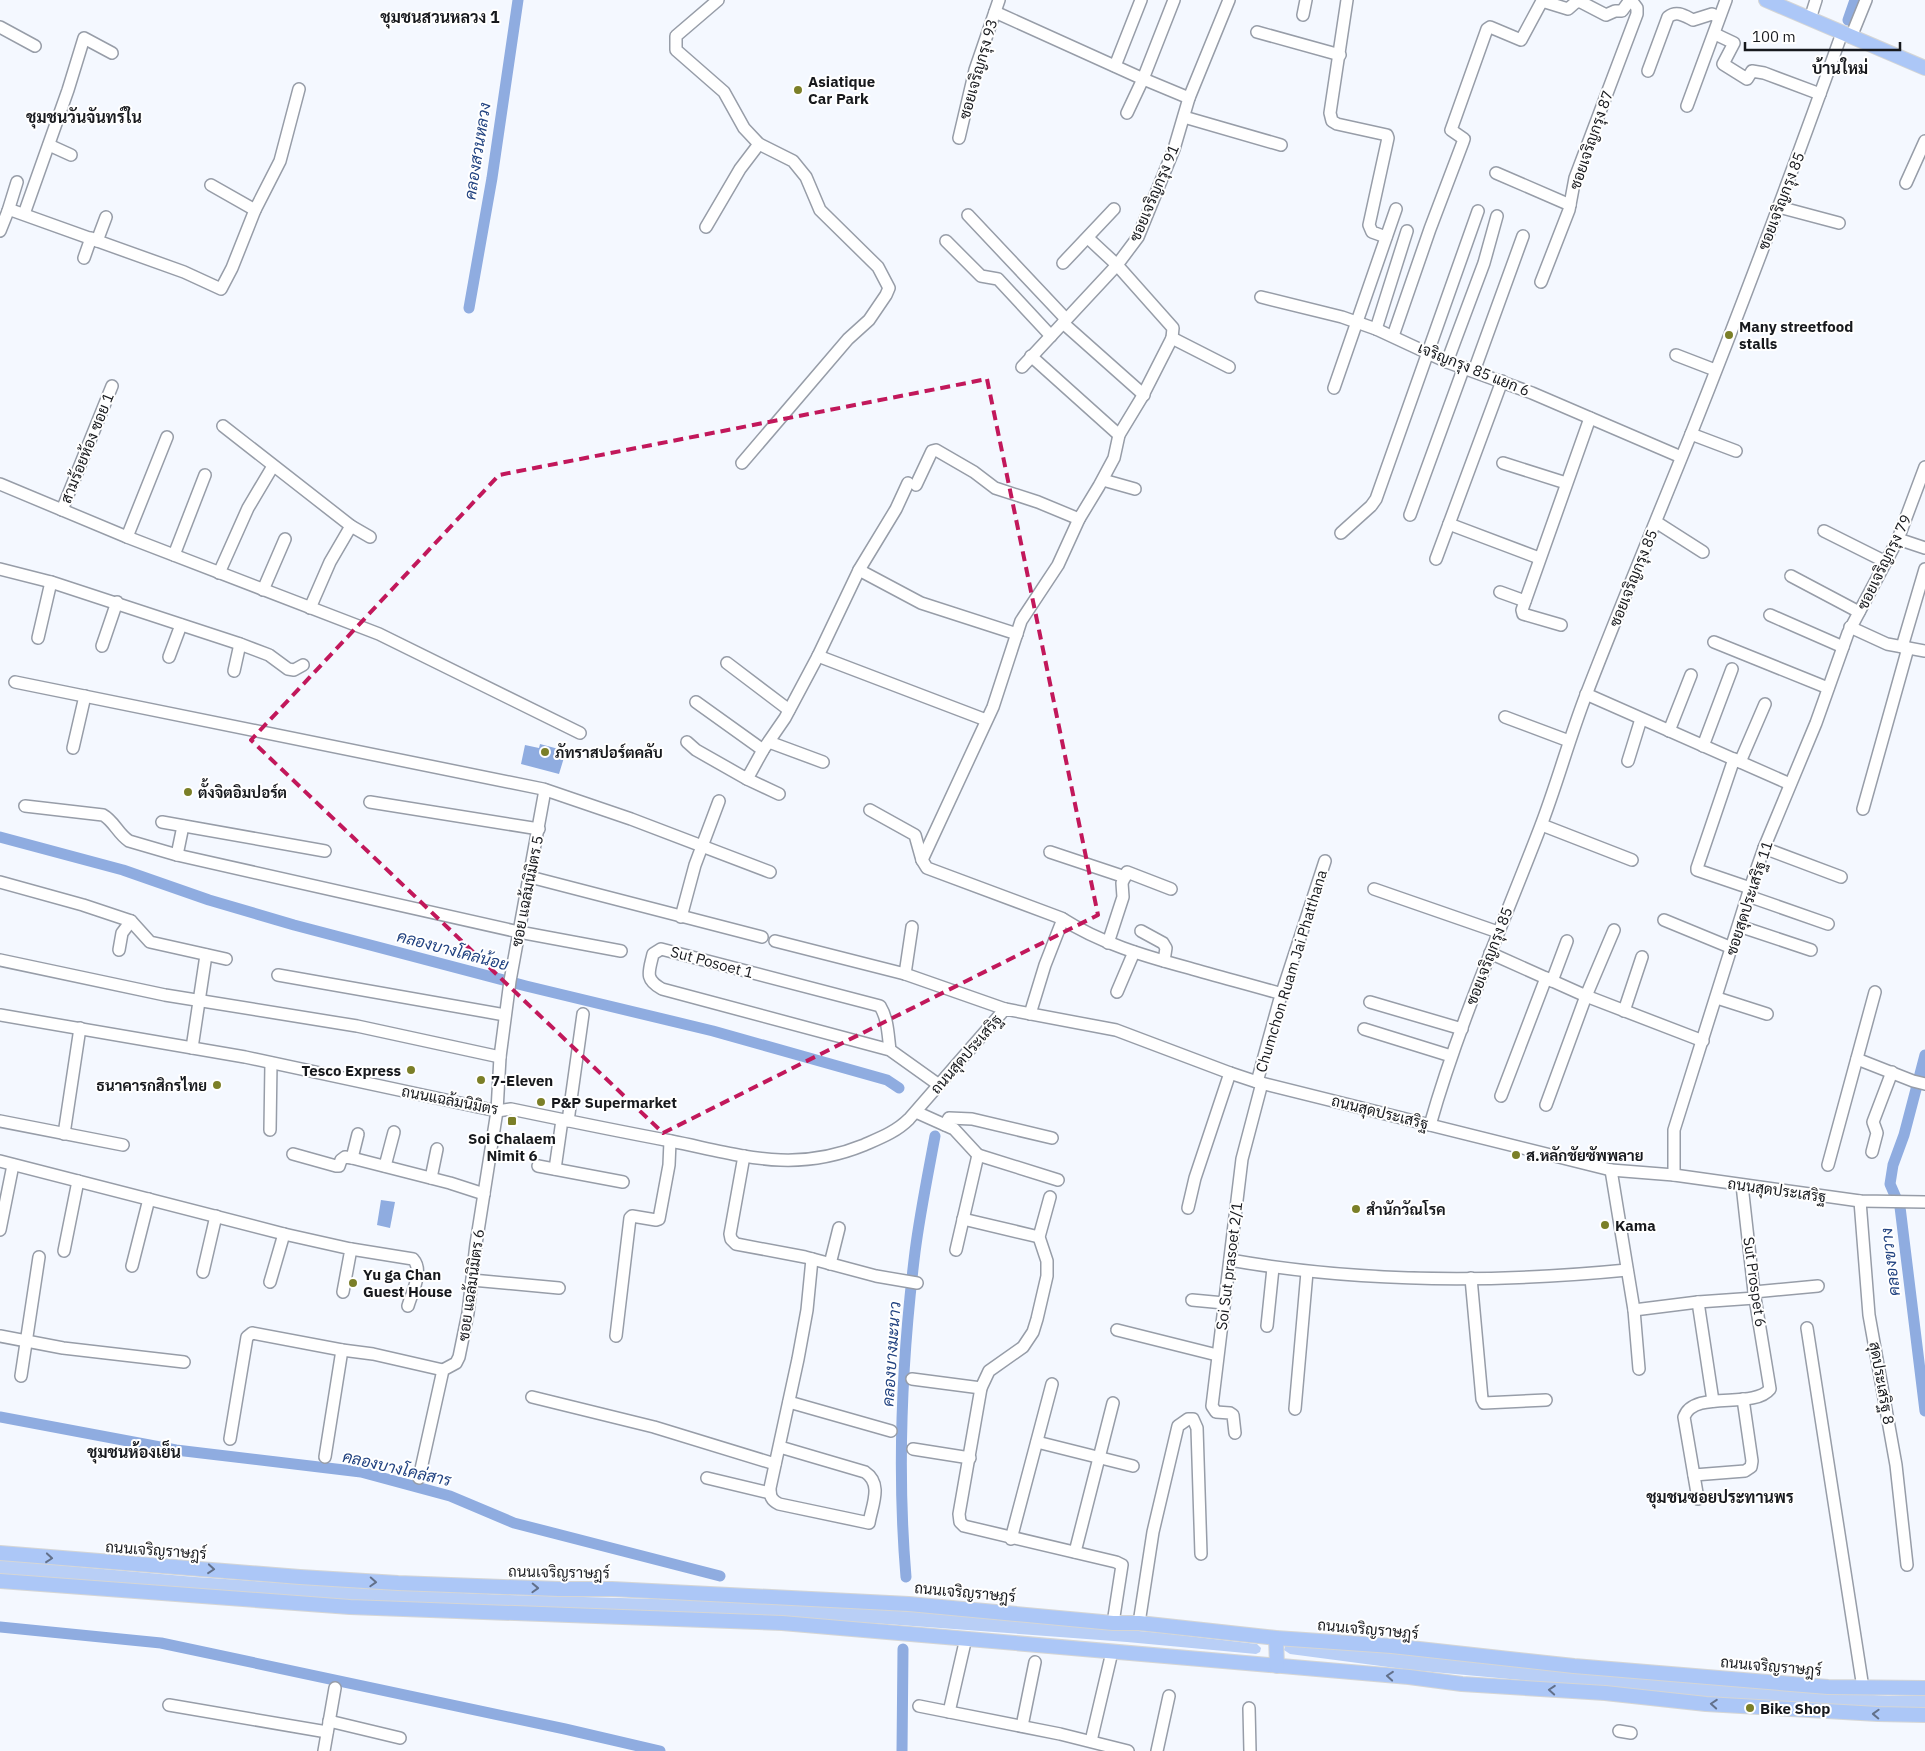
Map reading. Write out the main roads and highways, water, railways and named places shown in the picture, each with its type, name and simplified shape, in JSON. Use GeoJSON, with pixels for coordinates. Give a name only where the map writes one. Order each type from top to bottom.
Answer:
{"type":"FeatureCollection","features":[{"type":"Feature","properties":{"kind":"main road"},"geometry":{"type":"LineString","coordinates":[[1766,0],[1925,68]]}},
{"type":"Feature","properties":{"kind":"main road","name":"ถนนเจริญราษฎร์"},"geometry":{"type":"LineString","coordinates":[[0,1553],[115,1564],[388,1582],[717,1593],[899,1603],[1140,1623],[1276,1638],[1392,1646],[1682,1675],[1828,1687],[1925,1688]]}},
{"type":"Feature","properties":{"kind":"main road"},"geometry":{"type":"LineString","coordinates":[[0,1581],[350,1607],[782,1623],[1409,1677],[1462,1684],[1605,1693],[1706,1704],[1823,1712],[1925,1715]]}},
{"type":"Feature","properties":{"kind":"main road"},"geometry":{"type":"LineString","coordinates":[[1276,1638],[1277,1666]]}},
{"type":"Feature","properties":{"kind":"waterway","name":"คลองสวนหลวง"},"geometry":{"type":"LineString","coordinates":[[469,308],[492,178],[518,0]]}},
{"type":"Feature","properties":{"kind":"waterway"},"geometry":{"type":"LineString","coordinates":[[1848,20],[1855,0]]}},
{"type":"Feature","properties":{"kind":"waterway","name":"คลองบางโคล่น้อย"},"geometry":{"type":"LineString","coordinates":[[0,837],[123,870],[209,900],[294,925],[526,986],[713,1031],[887,1080],[899,1088]]}},
{"type":"Feature","properties":{"kind":"waterway","name":"คลองขวาง"},"geometry":{"type":"LineString","coordinates":[[1925,1055],[1904,1135],[1893,1165],[1890,1184],[1900,1207],[1925,1411]]}},
{"type":"Feature","properties":{"kind":"waterway","name":"คลองบางมะนาว"},"geometry":{"type":"LineString","coordinates":[[906,1577],[901,1456],[904,1373],[915,1252],[935,1136]]}},
{"type":"Feature","properties":{"kind":"waterway","name":"คลองบางโคล่สาร"},"geometry":{"type":"LineString","coordinates":[[0,1417],[176,1450],[361,1472],[450,1496],[514,1523],[720,1576]]}},
{"type":"Feature","properties":{"kind":"waterway"},"geometry":{"type":"LineString","coordinates":[[0,1627],[161,1643],[660,1751]]}},
{"type":"Feature","properties":{"kind":"waterway","name":"คลองบางมะนาว"},"geometry":{"type":"LineString","coordinates":[[902,1751],[903,1649]]}},
{"type":"Feature","properties":{"kind":"place","name":"Asiatique Car Park"},"geometry":{"type":"Point","coordinates":[798,90]}},
{"type":"Feature","properties":{"kind":"place","name":"Many streetfood stalls"},"geometry":{"type":"Point","coordinates":[1729,335]}},
{"type":"Feature","properties":{"kind":"place","name":"ภัทราสปอร์ตคลับ"},"geometry":{"type":"Point","coordinates":[545,752]}},
{"type":"Feature","properties":{"kind":"place","name":"ตั้งจิตอิมปอร์ต"},"geometry":{"type":"Point","coordinates":[188,792]}},
{"type":"Feature","properties":{"kind":"place","name":"Tesco Express"},"geometry":{"type":"Point","coordinates":[411,1070]}},
{"type":"Feature","properties":{"kind":"place","name":"7-Eleven"},"geometry":{"type":"Point","coordinates":[481,1080]}},
{"type":"Feature","properties":{"kind":"place","name":"ธนาคารกสิกรไทย"},"geometry":{"type":"Point","coordinates":[217,1085]}},
{"type":"Feature","properties":{"kind":"place","name":"P&P Supermarket"},"geometry":{"type":"Point","coordinates":[541,1102]}},
{"type":"Feature","properties":{"kind":"place","name":"Soi Chalaem Nimit 6"},"geometry":{"type":"Point","coordinates":[512,1121]}},
{"type":"Feature","properties":{"kind":"place","name":"ส.หลักชัยซัพพลาย"},"geometry":{"type":"Point","coordinates":[1516,1155]}},
{"type":"Feature","properties":{"kind":"place","name":"สำนักวัณโรค"},"geometry":{"type":"Point","coordinates":[1356,1209]}},
{"type":"Feature","properties":{"kind":"place","name":"Kama"},"geometry":{"type":"Point","coordinates":[1605,1225]}},
{"type":"Feature","properties":{"kind":"place","name":"Yu ga Chan Guest House"},"geometry":{"type":"Point","coordinates":[353,1283]}},
{"type":"Feature","properties":{"kind":"place","name":"Bike Shop"},"geometry":{"type":"Point","coordinates":[1750,1708]}},
{"type":"Feature","properties":{"kind":"district","name":"ชุมชนสวนหลวง 1"},"geometry":{"type":"Point","coordinates":[440,17]}},
{"type":"Feature","properties":{"kind":"district","name":"บ้านใหม่"},"geometry":{"type":"Point","coordinates":[1840,68]}},
{"type":"Feature","properties":{"kind":"district","name":"ชุมชนวันจันทร์ใน"},"geometry":{"type":"Point","coordinates":[84,117]}},
{"type":"Feature","properties":{"kind":"district","name":"ชุมชนห้องเย็น"},"geometry":{"type":"Point","coordinates":[134,1452]}},
{"type":"Feature","properties":{"kind":"district","name":"ชุมชนซอยประทานพร"},"geometry":{"type":"Point","coordinates":[1720,1497]}}]}
